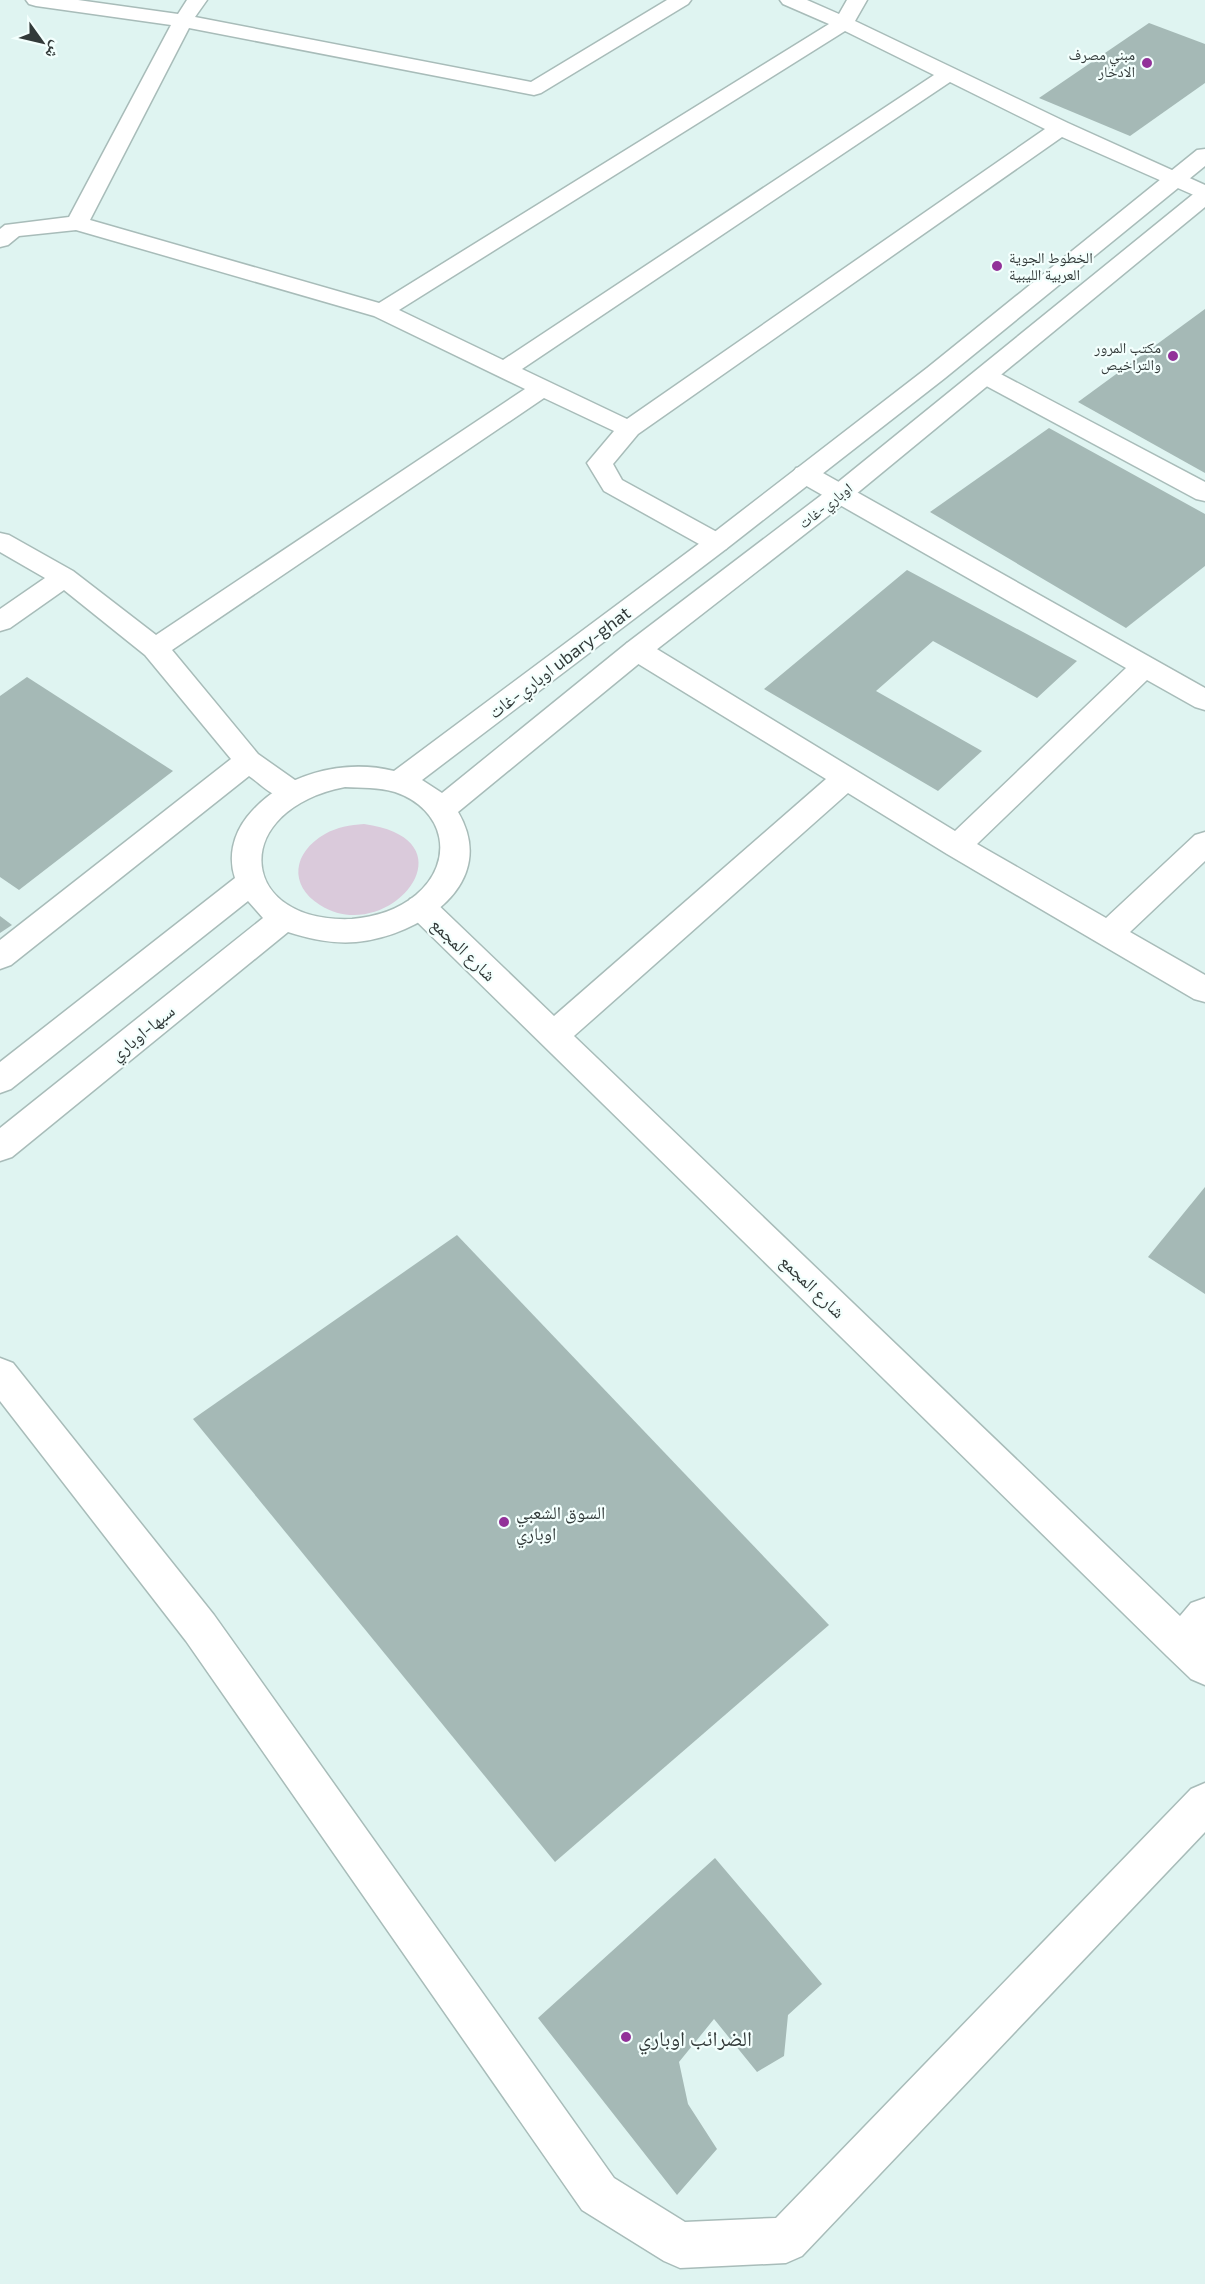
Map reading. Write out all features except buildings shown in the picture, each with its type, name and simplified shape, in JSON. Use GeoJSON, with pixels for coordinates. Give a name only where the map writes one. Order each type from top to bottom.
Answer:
{"type":"FeatureCollection","features":[{"type":"Feature","properties":{"kind":"main road"},"geometry":{"type":"LineString","coordinates":[[36,0],[183,21],[534,89],[681,0]]}},
{"type":"Feature","properties":{"kind":"main road"},"geometry":{"type":"LineString","coordinates":[[77,223],[183,21],[197,0]]}},
{"type":"Feature","properties":{"kind":"main road"},"geometry":{"type":"LineString","coordinates":[[790,0],[844,22],[1060,128],[1205,195]]}},
{"type":"Feature","properties":{"kind":"main road"},"geometry":{"type":"LineString","coordinates":[[382,311],[844,22],[857,0]]}},
{"type":"Feature","properties":{"kind":"main road"},"geometry":{"type":"LineString","coordinates":[[504,370],[950,73]]}},
{"type":"Feature","properties":{"kind":"main road"},"geometry":{"type":"LineString","coordinates":[[1060,128],[628,429],[600,463],[613,485],[717,543],[936,373],[1205,154]]}},
{"type":"Feature","properties":{"kind":"main road","name":"اوباري-غات"},"geometry":{"type":"LineString","coordinates":[[442,809],[637,650],[841,494],[1205,195]]}},
{"type":"Feature","properties":{"kind":"main road"},"geometry":{"type":"LineString","coordinates":[[4,233],[77,223],[382,311],[628,429]]}},
{"type":"Feature","properties":{"kind":"main road"},"geometry":{"type":"LineString","coordinates":[[986,376],[1205,493]]}},
{"type":"Feature","properties":{"kind":"main road"},"geometry":{"type":"LineString","coordinates":[[155,648],[543,388]]}},
{"type":"Feature","properties":{"kind":"main road"},"geometry":{"type":"LineString","coordinates":[[806,474],[1144,668],[1205,700]]}},
{"type":"Feature","properties":{"kind":"main road"},"geometry":{"type":"LineString","coordinates":[[0,541],[64,577],[155,648],[248,761],[292,792]]}},
{"type":"Feature","properties":{"kind":"main road","name":"اوباري-غات ubary-ghat"},"geometry":{"type":"LineString","coordinates":[[400,782],[717,543]]}},
{"type":"Feature","properties":{"kind":"main road"},"geometry":{"type":"LineString","coordinates":[[0,622],[64,577]]}},
{"type":"Feature","properties":{"kind":"main road"},"geometry":{"type":"LineString","coordinates":[[637,650],[957,846],[1205,990]]}},
{"type":"Feature","properties":{"kind":"main road"},"geometry":{"type":"LineString","coordinates":[[957,846],[1144,668]]}},
{"type":"Feature","properties":{"kind":"main road"},"geometry":{"type":"LineString","coordinates":[[0,957],[248,761]]}},
{"type":"Feature","properties":{"kind":"main road"},"geometry":{"type":"LineString","coordinates":[[345,777],[374,777],[400,782],[424,793],[442,809],[455,832],[456,859],[444,885],[421,907],[390,924],[353,931],[317,929],[284,918],[264,902],[250,883],[245,859],[251,833],[268,811],[292,792],[318,782],[345,777]]}},
{"type":"Feature","properties":{"kind":"main road"},"geometry":{"type":"LineString","coordinates":[[554,1035],[846,778]]}},
{"type":"Feature","properties":{"kind":"main road"},"geometry":{"type":"LineString","coordinates":[[1109,933],[1205,843]]}},
{"type":"Feature","properties":{"kind":"main road"},"geometry":{"type":"LineString","coordinates":[[0,1080],[250,883]]}},
{"type":"Feature","properties":{"kind":"main road","name":"شارع المجمع"},"geometry":{"type":"LineString","coordinates":[[421,907],[1197,1641]]}},
{"type":"Feature","properties":{"kind":"main road","name":"سبها-اوباري"},"geometry":{"type":"LineString","coordinates":[[0,1147],[284,918]]}},
{"type":"Feature","properties":{"kind":"main road"},"geometry":{"type":"LineString","coordinates":[[0,1374],[200,1628],[598,2194],[680,2245],[786,2240],[1205,1803]]}},
{"type":"Feature","properties":{"kind":"shaded area"},"geometry":{"type":"Polygon","coordinates":[[[364,824],[398,834],[415,849],[418,868],[410,887],[394,902],[371,913],[346,915],[320,905],[310,897],[299,878],[299,869],[301,859],[314,841],[334,830],[364,824]]]}},
{"type":"Feature","properties":{"kind":"place","name":"مبني مصرف الادخار"},"geometry":{"type":"Point","coordinates":[1147,63]}},
{"type":"Feature","properties":{"kind":"place","name":"الخطوط الجوية العربية الليبية"},"geometry":{"type":"Point","coordinates":[997,266]}},
{"type":"Feature","properties":{"kind":"place","name":"مكتب المرور والتراخيص"},"geometry":{"type":"Point","coordinates":[1173,356]}},
{"type":"Feature","properties":{"kind":"place","name":"السوق الشعبي اوباري"},"geometry":{"type":"Point","coordinates":[504,1522]}},
{"type":"Feature","properties":{"kind":"place","name":"الضرائب اوباري"},"geometry":{"type":"Point","coordinates":[626,2037]}}]}
